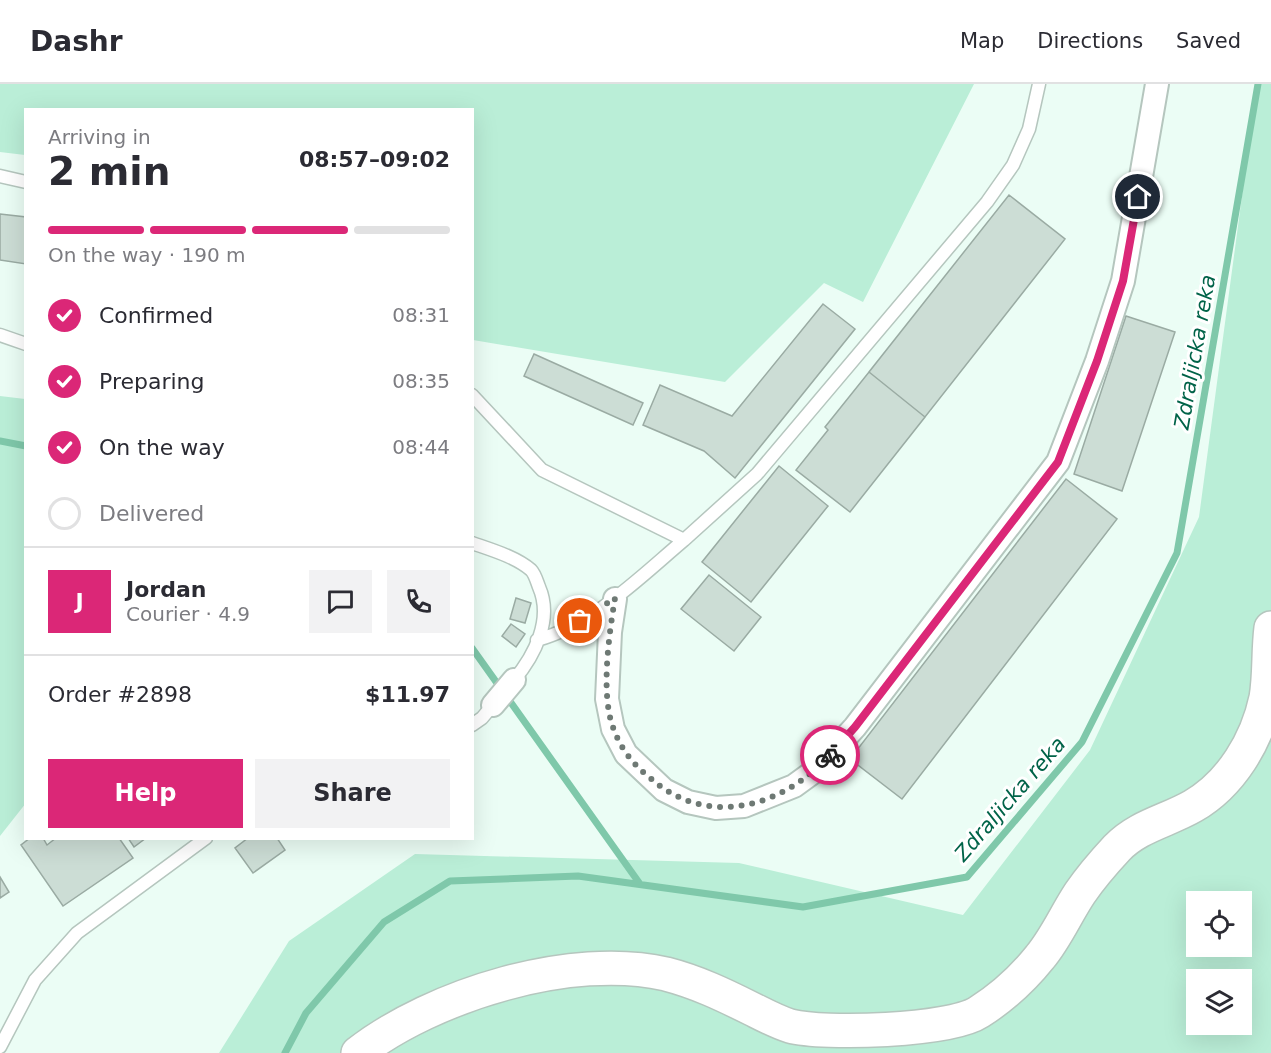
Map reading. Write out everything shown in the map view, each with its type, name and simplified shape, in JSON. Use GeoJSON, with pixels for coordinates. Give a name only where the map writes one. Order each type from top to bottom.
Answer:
{"type":"FeatureCollection","features":[{"type":"Feature","properties":{"kind":"main road"},"geometry":{"type":"LineString","coordinates":[[358,1053],[405,1022],[468,995],[521,979],[574,971],[627,970],[664,974],[704,986],[788,1026],[809,1029],[881,1030],[958,1019],[977,1014],[1039,959],[1079,895],[1120,845],[1132,834],[1191,808],[1213,792],[1229,775],[1250,744],[1260,720],[1266,697],[1271,628]]}},
{"type":"Feature","properties":{"kind":"street"},"geometry":{"type":"LineString","coordinates":[[615,598],[610,632],[607,699],[613,729],[626,754],[663,790],[688,802],[716,808],[744,806],[794,786],[816,770],[855,727],[1058,462],[1097,361],[1123,281],[1157,84]]}},
{"type":"Feature","properties":{"kind":"street"},"geometry":{"type":"LineString","coordinates":[[494,705],[514,680]]}},
{"type":"Feature","properties":{"kind":"lane"},"geometry":{"type":"LineString","coordinates":[[537,640],[562,633],[615,598],[757,474],[987,202],[1013,165],[1029,129],[1039,84]]}},
{"type":"Feature","properties":{"kind":"lane"},"geometry":{"type":"LineString","coordinates":[[0,176],[24,182]]}},
{"type":"Feature","properties":{"kind":"lane"},"geometry":{"type":"LineString","coordinates":[[0,335],[24,343]]}},
{"type":"Feature","properties":{"kind":"lane"},"geometry":{"type":"LineString","coordinates":[[474,397],[542,470],[684,540]]}},
{"type":"Feature","properties":{"kind":"lane"},"geometry":{"type":"LineString","coordinates":[[474,544],[499,552],[533,571],[544,598],[544,625],[524,669],[514,680]]}},
{"type":"Feature","properties":{"kind":"lane"},"geometry":{"type":"LineString","coordinates":[[474,724],[494,705]]}},
{"type":"Feature","properties":{"kind":"lane"},"geometry":{"type":"LineString","coordinates":[[0,1047],[35,980],[77,933],[203,840]]}},
{"type":"Feature","properties":{"kind":"green space"},"geometry":{"type":"Polygon","coordinates":[[[0,84],[974,84],[863,302],[824,283],[725,382],[474,340],[474,108],[24,108],[24,155],[0,152],[0,84]]]}},
{"type":"Feature","properties":{"kind":"green space"},"geometry":{"type":"Polygon","coordinates":[[[1257,84],[1271,84],[1271,1053],[219,1053],[289,941],[415,854],[739,863],[963,915],[1090,750],[1199,517],[1257,84]]]}},
{"type":"Feature","properties":{"kind":"green space"},"geometry":{"type":"Polygon","coordinates":[[[0,396],[24,399],[24,806],[0,836],[0,396]]]}},
{"type":"Feature","properties":{"kind":"building"},"geometry":{"type":"Polygon","coordinates":[[[1009,195],[1065,239],[925,417],[869,372],[1009,195]]]}},
{"type":"Feature","properties":{"kind":"building"},"geometry":{"type":"Polygon","coordinates":[[[0,214],[24,217],[24,264],[0,260],[0,214]]]}},
{"type":"Feature","properties":{"kind":"building"},"geometry":{"type":"Polygon","coordinates":[[[823,304],[855,329],[735,478],[704,451],[643,425],[660,385],[732,416],[823,304]]]}},
{"type":"Feature","properties":{"kind":"building"},"geometry":{"type":"Polygon","coordinates":[[[1126,316],[1175,332],[1122,491],[1074,474],[1126,316]]]}},
{"type":"Feature","properties":{"kind":"building"},"geometry":{"type":"Polygon","coordinates":[[[534,354],[643,403],[633,425],[524,376],[534,354]]]}},
{"type":"Feature","properties":{"kind":"building"},"geometry":{"type":"Polygon","coordinates":[[[869,372],[925,417],[850,512],[796,470],[828,430],[825,427],[869,372]]]}},
{"type":"Feature","properties":{"kind":"building"},"geometry":{"type":"Polygon","coordinates":[[[779,466],[828,506],[751,602],[702,562],[779,466]]]}},
{"type":"Feature","properties":{"kind":"building"},"geometry":{"type":"Polygon","coordinates":[[[1066,479],[1117,519],[902,799],[850,759],[1066,479]]]}},
{"type":"Feature","properties":{"kind":"building"},"geometry":{"type":"Polygon","coordinates":[[[709,575],[761,617],[734,651],[681,609],[709,575]]]}},
{"type":"Feature","properties":{"kind":"building"},"geometry":{"type":"Polygon","coordinates":[[[516,598],[531,603],[525,623],[510,619],[516,598]]]}},
{"type":"Feature","properties":{"kind":"building"},"geometry":{"type":"Polygon","coordinates":[[[511,624],[525,634],[516,647],[502,636],[511,624]]]}},
{"type":"Feature","properties":{"kind":"building"},"geometry":{"type":"Polygon","coordinates":[[[27,840],[44,840],[47,845],[53,840],[120,840],[133,858],[63,906],[21,845],[27,840]]]}},
{"type":"Feature","properties":{"kind":"building"},"geometry":{"type":"Polygon","coordinates":[[[129,840],[143,840],[134,847],[129,840]]]}},
{"type":"Feature","properties":{"kind":"building"},"geometry":{"type":"Polygon","coordinates":[[[245,840],[278,840],[285,850],[253,873],[235,848],[245,840]]]}},
{"type":"Feature","properties":{"kind":"building"},"geometry":{"type":"Polygon","coordinates":[[[0,877],[9,892],[0,898],[0,877]]]}},
{"type":"Feature","properties":{"kind":"waterway","name":"Zdraljicka reka"},"geometry":{"type":"LineString","coordinates":[[285,1053],[306,1013],[384,922],[450,881],[578,876],[803,907],[967,877],[1082,742],[1177,553],[1258,84]]}},
{"type":"Feature","properties":{"kind":"waterway"},"geometry":{"type":"LineString","coordinates":[[0,441],[24,446]]}},
{"type":"Feature","properties":{"kind":"waterway"},"geometry":{"type":"LineString","coordinates":[[474,651],[640,884]]}},
{"type":"Feature","properties":{"kind":"way so far"},"geometry":{"type":"LineString","coordinates":[[580,621],[615,598],[610,632],[607,699],[613,729],[626,754],[663,790],[688,802],[716,808],[744,806],[794,786],[816,770],[830,755]]}},
{"type":"Feature","properties":{"kind":"route"},"geometry":{"type":"LineString","coordinates":[[830,755],[855,727],[1058,462],[1097,361],[1123,281],[1138,197]]}}]}
